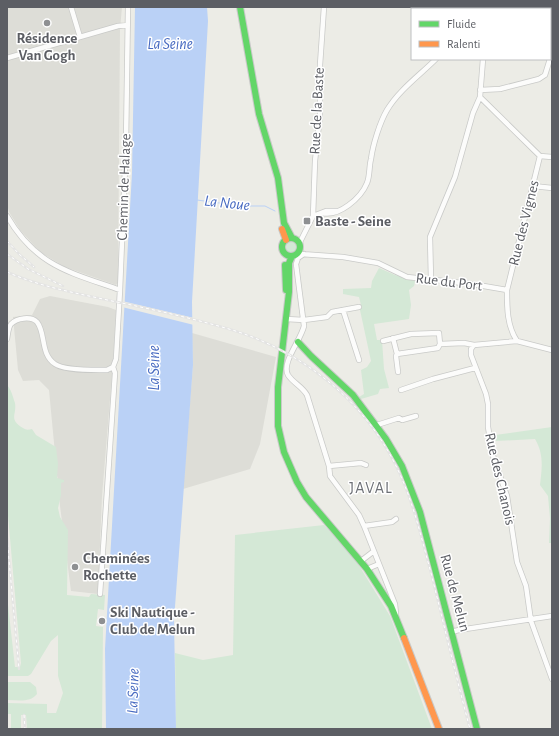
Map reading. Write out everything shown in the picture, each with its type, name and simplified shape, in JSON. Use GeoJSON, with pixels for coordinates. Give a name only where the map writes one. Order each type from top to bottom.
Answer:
{"type":"FeatureCollection","features":[{"type":"Feature","properties":{"kind":"main road"},"geometry":{"type":"LineString","coordinates":[[240,7],[259,114],[269,150],[279,204],[280,220],[297,246]]}},
{"type":"Feature","properties":{"kind":"main road"},"geometry":{"type":"LineString","coordinates":[[288,301],[285,285],[285,254],[282,246],[297,246]]}},
{"type":"Feature","properties":{"kind":"main road"},"geometry":{"type":"LineString","coordinates":[[297,246],[289,263],[288,301],[278,387],[278,426],[284,452],[297,482],[306,497],[361,561],[391,606],[439,729]]}},
{"type":"Feature","properties":{"kind":"main road"},"geometry":{"type":"LineString","coordinates":[[285,254],[294,255]]}},
{"type":"Feature","properties":{"kind":"main road","name":"Rue de Melun"},"geometry":{"type":"LineString","coordinates":[[298,342],[353,395],[377,425],[402,466],[420,512],[478,729]]}},
{"type":"Feature","properties":{"kind":"street"},"geometry":{"type":"LineString","coordinates":[[71,7],[80,37]]}},
{"type":"Feature","properties":{"kind":"street","name":"Chemin de Halage"},"geometry":{"type":"LineString","coordinates":[[100,594],[115,373],[113,367],[116,359],[120,290],[126,143],[128,7]]}},
{"type":"Feature","properties":{"kind":"street","name":"Rue de la Baste"},"geometry":{"type":"LineString","coordinates":[[313,216],[315,161],[320,115],[320,65],[324,7]]}},
{"type":"Feature","properties":{"kind":"street"},"geometry":{"type":"LineString","coordinates":[[7,58],[118,26],[128,25]]}},
{"type":"Feature","properties":{"kind":"street"},"geometry":{"type":"LineString","coordinates":[[397,620],[395,604],[359,515],[330,476],[326,457],[307,395],[304,390],[291,379],[286,370],[287,361],[298,342],[303,329],[296,264],[298,258],[297,246],[313,216],[343,210],[360,193],[367,183],[371,157],[383,118],[388,109],[403,90],[435,60]]}},
{"type":"Feature","properties":{"kind":"street"},"geometry":{"type":"LineString","coordinates":[[431,280],[430,237],[455,177],[473,113],[480,97],[483,60]]}},
{"type":"Feature","properties":{"kind":"street"},"geometry":{"type":"LineString","coordinates":[[480,90],[500,89],[539,79],[544,75],[550,60]]}},
{"type":"Feature","properties":{"kind":"street"},"geometry":{"type":"LineString","coordinates":[[480,97],[540,156],[552,157]]}},
{"type":"Feature","properties":{"kind":"street","name":"Rue des Vignes"},"geometry":{"type":"LineString","coordinates":[[507,290],[540,156]]}},
{"type":"Feature","properties":{"kind":"street"},"geometry":{"type":"LineString","coordinates":[[533,186],[552,188]]}},
{"type":"Feature","properties":{"kind":"street"},"geometry":{"type":"LineString","coordinates":[[7,216],[18,234],[40,256],[68,272],[120,290]]}},
{"type":"Feature","properties":{"kind":"street","name":"Rue du Port"},"geometry":{"type":"LineString","coordinates":[[297,246],[343,257],[378,263],[407,277],[472,284],[507,290]]}},
{"type":"Feature","properties":{"kind":"street"},"geometry":{"type":"LineString","coordinates":[[507,290],[510,325],[517,341]]}},
{"type":"Feature","properties":{"kind":"street"},"geometry":{"type":"LineString","coordinates":[[286,320],[327,317],[332,312],[359,306]]}},
{"type":"Feature","properties":{"kind":"street"},"geometry":{"type":"LineString","coordinates":[[343,310],[359,360]]}},
{"type":"Feature","properties":{"kind":"street"},"geometry":{"type":"LineString","coordinates":[[7,339],[9,328],[14,322],[22,319],[32,320],[38,324],[46,353],[55,364],[62,367],[107,370],[113,367]]}},
{"type":"Feature","properties":{"kind":"street"},"geometry":{"type":"LineString","coordinates":[[383,341],[411,334],[439,333],[440,344],[438,348],[397,354]]}},
{"type":"Feature","properties":{"kind":"street"},"geometry":{"type":"LineString","coordinates":[[393,338],[397,354],[398,372]]}},
{"type":"Feature","properties":{"kind":"street"},"geometry":{"type":"LineString","coordinates":[[440,344],[464,343],[474,345],[517,341],[552,350]]}},
{"type":"Feature","properties":{"kind":"street","name":"Rue des Chanois"},"geometry":{"type":"LineString","coordinates":[[474,345],[471,349],[471,355],[486,394],[488,404],[488,427],[493,456],[507,496],[517,562],[526,586],[531,620],[552,678]]}},
{"type":"Feature","properties":{"kind":"street"},"geometry":{"type":"LineString","coordinates":[[400,390],[433,379],[475,368]]}},
{"type":"Feature","properties":{"kind":"street"},"geometry":{"type":"LineString","coordinates":[[377,425],[399,418],[402,420],[416,416]]}},
{"type":"Feature","properties":{"kind":"street"},"geometry":{"type":"LineString","coordinates":[[328,466],[361,463],[366,465]]}},
{"type":"Feature","properties":{"kind":"street"},"geometry":{"type":"LineString","coordinates":[[364,526],[392,522],[396,519]]}},
{"type":"Feature","properties":{"kind":"street"},"geometry":{"type":"LineString","coordinates":[[361,561],[374,551]]}},
{"type":"Feature","properties":{"kind":"street"},"geometry":{"type":"LineString","coordinates":[[367,569],[379,564]]}},
{"type":"Feature","properties":{"kind":"street"},"geometry":{"type":"LineString","coordinates":[[451,632],[552,616]]}},
{"type":"Feature","properties":{"kind":"shaded area"},"geometry":{"type":"Polygon","coordinates":[[[7,7],[122,7],[120,29],[118,283],[116,285],[65,267],[40,252],[20,230],[9,212],[7,204],[7,7]]]}},
{"type":"Feature","properties":{"kind":"shaded area"},"geometry":{"type":"Polygon","coordinates":[[[50,296],[108,307],[116,310],[102,496],[98,594],[71,591],[60,506],[49,390],[39,380],[23,381],[18,370],[13,317],[32,315],[40,299],[50,296]]]}},
{"type":"Feature","properties":{"kind":"shaded area"},"geometry":{"type":"Polygon","coordinates":[[[192,333],[276,357],[260,444],[250,469],[183,489],[193,365],[192,333]]]}},
{"type":"Feature","properties":{"kind":"green space"},"geometry":{"type":"Polygon","coordinates":[[[293,241],[296,242],[296,252],[289,253],[286,252],[285,245],[286,242],[293,241]]]}},
{"type":"Feature","properties":{"kind":"green space"},"geometry":{"type":"Polygon","coordinates":[[[379,268],[415,281],[414,286],[409,290],[411,305],[409,319],[374,324],[377,340],[382,340],[384,369],[389,388],[380,389],[378,394],[361,399],[359,397],[364,394],[361,370],[367,367],[371,361],[360,310],[361,305],[359,297],[343,294],[343,289],[371,288],[372,281],[379,268]]]}},
{"type":"Feature","properties":{"kind":"green space"},"geometry":{"type":"Polygon","coordinates":[[[7,385],[11,391],[15,403],[14,419],[18,425],[28,430],[32,429],[36,435],[56,447],[58,464],[57,478],[64,480],[64,482],[61,483],[61,495],[58,508],[60,517],[68,530],[67,595],[89,597],[91,594],[105,595],[104,610],[98,609],[96,626],[103,627],[102,729],[27,729],[26,715],[21,715],[21,729],[11,729],[11,714],[7,714],[7,703],[47,704],[47,713],[56,713],[63,693],[58,676],[58,635],[51,641],[31,674],[28,676],[7,676],[7,596],[15,667],[20,667],[21,663],[7,504],[7,385]]]}},
{"type":"Feature","properties":{"kind":"green space"},"geometry":{"type":"Polygon","coordinates":[[[552,427],[552,543],[549,543],[550,518],[548,496],[540,485],[542,461],[540,450],[535,439],[496,441],[495,435],[552,427]]]}},
{"type":"Feature","properties":{"kind":"green space"},"geometry":{"type":"Polygon","coordinates":[[[324,525],[355,559],[390,616],[432,729],[176,729],[175,653],[203,660],[233,655],[235,535],[324,525]]]}},
{"type":"Feature","properties":{"kind":"green space"},"geometry":{"type":"Polygon","coordinates":[[[7,682],[30,682],[36,687],[37,694],[31,699],[27,700],[7,700],[7,682]]]}},
{"type":"Feature","properties":{"kind":"water","name":"La Seine"},"geometry":{"type":"Polygon","coordinates":[[[135,7],[207,7],[208,21],[192,302],[193,365],[174,620],[176,729],[106,729],[105,649],[132,173],[135,7]]]}},
{"type":"Feature","properties":{"kind":"pier"},"geometry":{"type":"Polygon","coordinates":[[[122,301],[194,318],[194,325],[122,307],[122,301]]]}},
{"type":"Feature","properties":{"kind":"waterway","name":"La Noue"},"geometry":{"type":"LineString","coordinates":[[197,200],[241,206],[265,206],[275,211]]}},
{"type":"Feature","properties":{"kind":"railway"},"geometry":{"type":"LineString","coordinates":[[7,241],[34,267]]}},
{"type":"Feature","properties":{"kind":"railway"},"geometry":{"type":"LineString","coordinates":[[7,254],[28,269],[63,286]]}},
{"type":"Feature","properties":{"kind":"railway"},"geometry":{"type":"LineString","coordinates":[[7,272],[46,286],[186,317],[255,338],[304,364],[327,380],[347,399],[366,419],[382,442],[396,466],[407,492],[431,573],[470,729]]}},
{"type":"Feature","properties":{"kind":"railway"},"geometry":{"type":"LineString","coordinates":[[7,538],[19,669]]}},
{"type":"Feature","properties":{"kind":"railway"},"geometry":{"type":"LineString","coordinates":[[24,715],[25,729]]}},
{"type":"Feature","properties":{"kind":"traffic: fast"},"geometry":{"type":"LineString","coordinates":[[240,7],[259,114],[278,178],[284,223],[292,238]]}},
{"type":"Feature","properties":{"kind":"traffic: fast"},"geometry":{"type":"LineString","coordinates":[[291,238],[297,241],[300,247],[297,253],[291,256],[285,253],[282,247],[285,241],[291,238]]}},
{"type":"Feature","properties":{"kind":"traffic: fast"},"geometry":{"type":"LineString","coordinates":[[292,256],[289,263],[289,292],[278,387],[278,426],[284,452],[297,482],[306,497],[367,569],[391,606],[404,638]]}},
{"type":"Feature","properties":{"kind":"traffic: fast"},"geometry":{"type":"LineString","coordinates":[[285,265],[286,290]]}},
{"type":"Feature","properties":{"kind":"traffic: fast"},"geometry":{"type":"LineString","coordinates":[[298,342],[353,395],[386,439],[402,466],[420,512],[477,729]]}},
{"type":"Feature","properties":{"kind":"traffic: slow"},"geometry":{"type":"LineString","coordinates":[[282,229],[286,240]]}},
{"type":"Feature","properties":{"kind":"traffic: slow"},"geometry":{"type":"LineString","coordinates":[[404,638],[439,729]]}},
{"type":"Feature","properties":{"kind":"place","name":"Résidence Van Gogh"},"geometry":{"type":"Point","coordinates":[47,23]}},
{"type":"Feature","properties":{"kind":"place","name":"Baste - Seine"},"geometry":{"type":"Point","coordinates":[307,221]}},
{"type":"Feature","properties":{"kind":"place","name":"Cheminées Rochette"},"geometry":{"type":"Point","coordinates":[75,567]}},
{"type":"Feature","properties":{"kind":"place","name":"Ski Nautique - Club de Melun"},"geometry":{"type":"Point","coordinates":[102,621]}},
{"type":"Feature","properties":{"kind":"district","name":"JAVAL"},"geometry":{"type":"Point","coordinates":[371,488]}}]}
